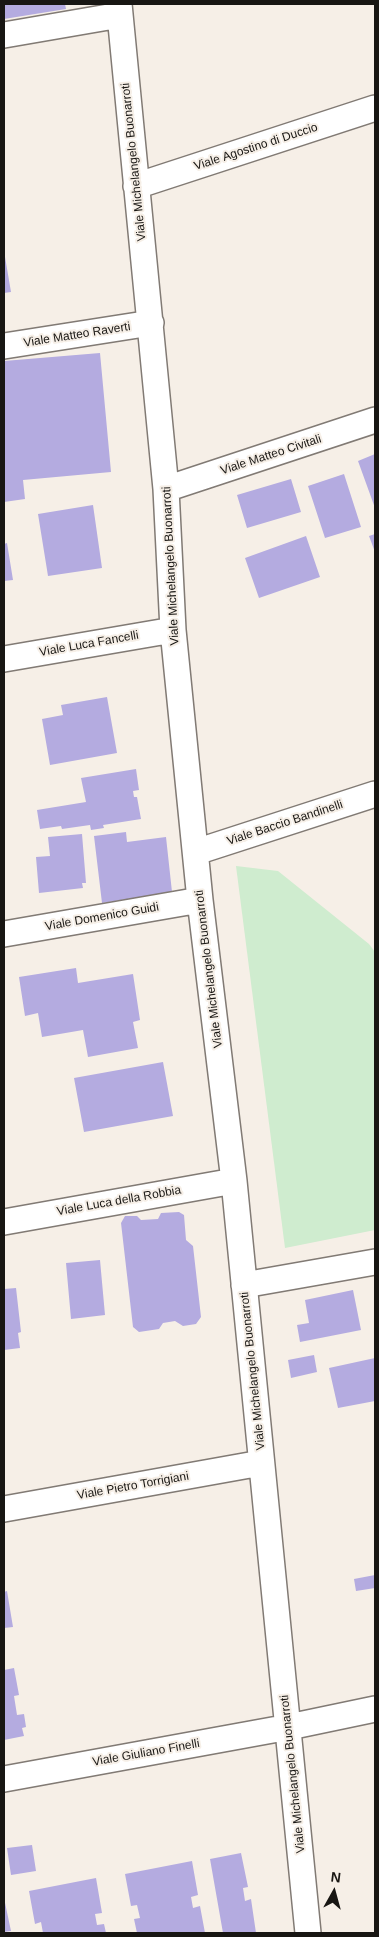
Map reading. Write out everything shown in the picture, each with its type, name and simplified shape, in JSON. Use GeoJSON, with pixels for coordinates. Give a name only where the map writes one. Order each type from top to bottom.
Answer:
{"type":"FeatureCollection","features":[{"type":"Feature","properties":{"kind":"street"},"geometry":{"type":"LineString","coordinates":[[4,35],[119,10]]}},
{"type":"Feature","properties":{"kind":"street","name":"Viale Michelangelo Buonarroti"},"geometry":{"type":"LineString","coordinates":[[119,10],[151,323],[166,489],[174,630],[200,900],[234,1181],[308,1933]]}},
{"type":"Feature","properties":{"kind":"street","name":"Viale Agostino di Duccio"},"geometry":{"type":"LineString","coordinates":[[136,186],[375,108]]}},
{"type":"Feature","properties":{"kind":"street","name":"Viale Matteo Raverti"},"geometry":{"type":"LineString","coordinates":[[4,346],[151,323]]}},
{"type":"Feature","properties":{"kind":"street","name":"Viale Matteo Civitali"},"geometry":{"type":"LineString","coordinates":[[166,489],[375,420]]}},
{"type":"Feature","properties":{"kind":"street","name":"Viale Luca Fancelli"},"geometry":{"type":"LineString","coordinates":[[4,659],[174,630]]}},
{"type":"Feature","properties":{"kind":"street","name":"Viale Baccio Bandinelli"},"geometry":{"type":"LineString","coordinates":[[196,852],[375,794]]}},
{"type":"Feature","properties":{"kind":"street","name":"Viale Domenico Guidi"},"geometry":{"type":"LineString","coordinates":[[4,934],[200,900]]}},
{"type":"Feature","properties":{"kind":"street","name":"Viale Luca della Robbia"},"geometry":{"type":"LineString","coordinates":[[4,1222],[234,1181]]}},
{"type":"Feature","properties":{"kind":"street"},"geometry":{"type":"LineString","coordinates":[[244,1285],[375,1262]]}},
{"type":"Feature","properties":{"kind":"street","name":"Viale Pietro Torrigiani"},"geometry":{"type":"LineString","coordinates":[[4,1508],[262,1463]]}},
{"type":"Feature","properties":{"kind":"street","name":"Viale Giuliano Finelli"},"geometry":{"type":"LineString","coordinates":[[4,1779],[289,1727],[375,1709]]}},
{"type":"Feature","properties":{"kind":"green space"},"geometry":{"type":"Polygon","coordinates":[[[236,866],[278,871],[369,944],[375,952],[375,1230],[285,1248],[236,866]]]}},
{"type":"Feature","properties":{"kind":"building"},"geometry":{"type":"Polygon","coordinates":[[[4,4],[65,4],[66,9],[4,19],[4,4]]]}},
{"type":"Feature","properties":{"kind":"building"},"geometry":{"type":"Polygon","coordinates":[[[4,251],[11,292],[4,293],[4,251]]]}},
{"type":"Feature","properties":{"kind":"building"},"geometry":{"type":"Polygon","coordinates":[[[100,353],[111,472],[23,480],[25,499],[4,502],[4,361],[100,353]]]}},
{"type":"Feature","properties":{"kind":"building"},"geometry":{"type":"Polygon","coordinates":[[[375,454],[375,508],[358,461],[375,454]]]}},
{"type":"Feature","properties":{"kind":"building"},"geometry":{"type":"Polygon","coordinates":[[[344,474],[361,527],[325,538],[308,486],[344,474]]]}},
{"type":"Feature","properties":{"kind":"building"},"geometry":{"type":"Polygon","coordinates":[[[291,479],[301,512],[247,528],[237,495],[291,479]]]}},
{"type":"Feature","properties":{"kind":"building"},"geometry":{"type":"Polygon","coordinates":[[[93,505],[102,568],[48,576],[38,514],[93,505]]]}},
{"type":"Feature","properties":{"kind":"building"},"geometry":{"type":"Polygon","coordinates":[[[375,534],[375,552],[369,536],[375,534]]]}},
{"type":"Feature","properties":{"kind":"building"},"geometry":{"type":"Polygon","coordinates":[[[306,536],[320,577],[259,598],[245,558],[306,536]]]}},
{"type":"Feature","properties":{"kind":"building"},"geometry":{"type":"Polygon","coordinates":[[[7,543],[13,580],[4,581],[4,544],[7,543]]]}},
{"type":"Feature","properties":{"kind":"building"},"geometry":{"type":"Polygon","coordinates":[[[107,697],[117,753],[50,765],[42,719],[63,715],[61,705],[107,697]]]}},
{"type":"Feature","properties":{"kind":"building"},"geometry":{"type":"Polygon","coordinates":[[[136,769],[139,790],[133,791],[134,797],[137,797],[141,819],[103,825],[104,828],[91,830],[90,825],[62,829],[61,826],[40,829],[37,810],[86,802],[81,778],[136,769]]]}},
{"type":"Feature","properties":{"kind":"building"},"geometry":{"type":"Polygon","coordinates":[[[126,832],[127,842],[166,837],[172,892],[102,903],[94,836],[126,832]]]}},
{"type":"Feature","properties":{"kind":"building"},"geometry":{"type":"Polygon","coordinates":[[[82,834],[86,883],[82,883],[83,888],[39,893],[36,857],[50,856],[48,837],[82,834]]]}},
{"type":"Feature","properties":{"kind":"building"},"geometry":{"type":"Polygon","coordinates":[[[76,968],[78,983],[133,974],[140,1020],[133,1022],[138,1048],[88,1057],[83,1030],[42,1037],[38,1013],[25,1016],[19,977],[76,968]]]}},
{"type":"Feature","properties":{"kind":"building"},"geometry":{"type":"Polygon","coordinates":[[[163,1062],[173,1116],[84,1132],[74,1078],[163,1062]]]}},
{"type":"Feature","properties":{"kind":"building"},"geometry":{"type":"Polygon","coordinates":[[[179,1212],[184,1215],[186,1240],[193,1246],[201,1317],[196,1324],[183,1326],[175,1321],[163,1323],[159,1329],[139,1332],[133,1327],[121,1223],[125,1216],[137,1216],[141,1220],[158,1219],[161,1213],[179,1212]]]}},
{"type":"Feature","properties":{"kind":"building"},"geometry":{"type":"Polygon","coordinates":[[[100,1260],[105,1315],[71,1319],[66,1263],[100,1260]]]}},
{"type":"Feature","properties":{"kind":"building"},"geometry":{"type":"Polygon","coordinates":[[[16,1288],[21,1332],[18,1333],[20,1348],[4,1350],[4,1289],[16,1288]]]}},
{"type":"Feature","properties":{"kind":"building"},"geometry":{"type":"Polygon","coordinates":[[[353,1290],[361,1330],[300,1342],[297,1325],[309,1323],[305,1300],[353,1290]]]}},
{"type":"Feature","properties":{"kind":"building"},"geometry":{"type":"Polygon","coordinates":[[[314,1355],[317,1372],[291,1378],[288,1360],[314,1355]]]}},
{"type":"Feature","properties":{"kind":"building"},"geometry":{"type":"Polygon","coordinates":[[[375,1358],[375,1401],[338,1408],[329,1368],[375,1358]]]}},
{"type":"Feature","properties":{"kind":"building"},"geometry":{"type":"Polygon","coordinates":[[[375,1575],[375,1588],[356,1591],[354,1579],[375,1575]]]}},
{"type":"Feature","properties":{"kind":"building"},"geometry":{"type":"Polygon","coordinates":[[[7,1591],[13,1627],[4,1628],[4,1592],[7,1591]]]}},
{"type":"Feature","properties":{"kind":"building"},"geometry":{"type":"Polygon","coordinates":[[[14,1668],[19,1695],[14,1696],[17,1715],[24,1714],[26,1727],[22,1728],[24,1736],[4,1740],[4,1670],[14,1668]]]}},
{"type":"Feature","properties":{"kind":"building"},"geometry":{"type":"Polygon","coordinates":[[[32,1845],[36,1871],[11,1875],[7,1848],[32,1845]]]}},
{"type":"Feature","properties":{"kind":"building"},"geometry":{"type":"Polygon","coordinates":[[[241,1853],[248,1887],[243,1888],[245,1901],[251,1899],[256,1933],[223,1933],[210,1859],[241,1853]]]}},
{"type":"Feature","properties":{"kind":"building"},"geometry":{"type":"Polygon","coordinates":[[[192,1861],[198,1895],[191,1897],[193,1908],[200,1906],[205,1933],[137,1933],[134,1919],[140,1918],[137,1905],[131,1906],[125,1874],[192,1861]]]}},
{"type":"Feature","properties":{"kind":"building"},"geometry":{"type":"Polygon","coordinates":[[[96,1878],[102,1913],[95,1914],[97,1925],[104,1924],[106,1933],[43,1933],[41,1922],[35,1924],[29,1891],[96,1878]]]}},
{"type":"Feature","properties":{"kind":"building"},"geometry":{"type":"Polygon","coordinates":[[[4,1898],[11,1931],[4,1932],[4,1898]]]}}]}
